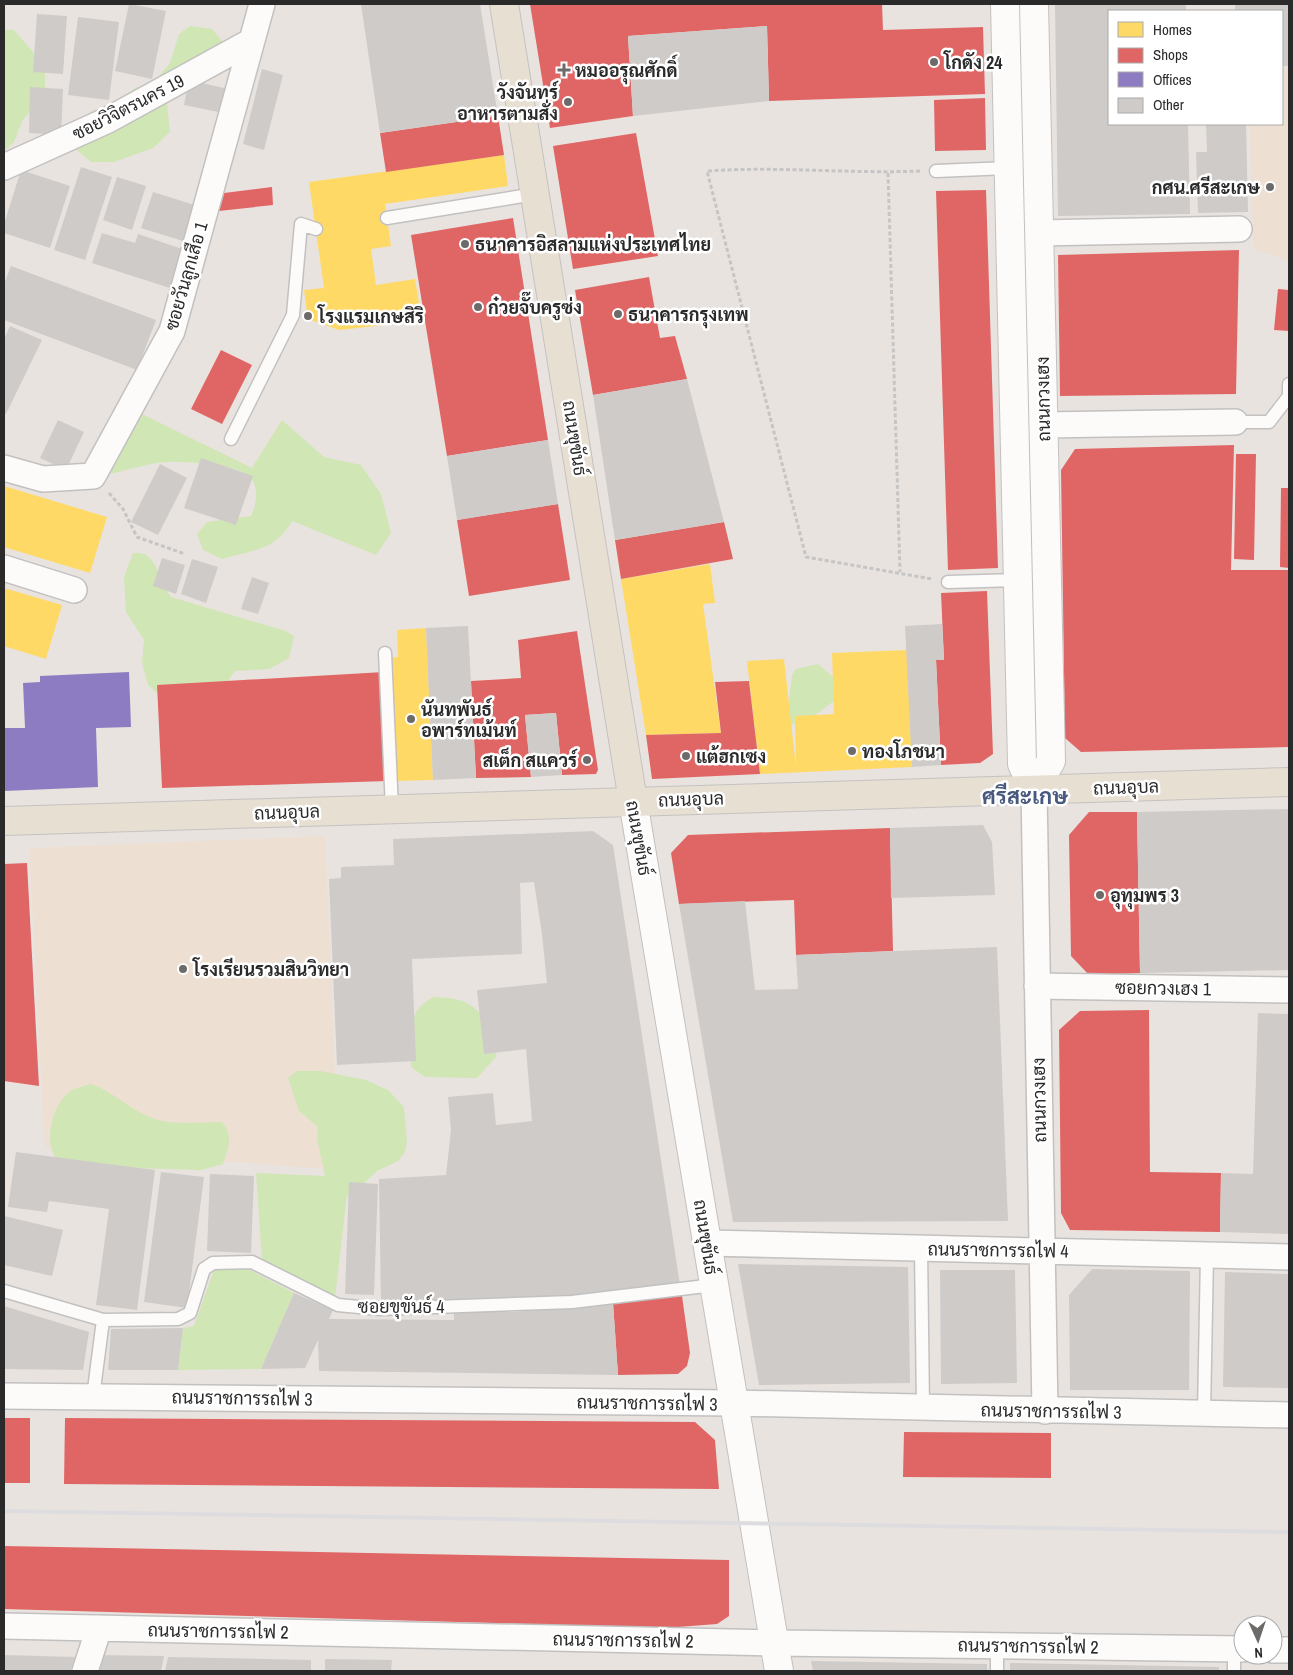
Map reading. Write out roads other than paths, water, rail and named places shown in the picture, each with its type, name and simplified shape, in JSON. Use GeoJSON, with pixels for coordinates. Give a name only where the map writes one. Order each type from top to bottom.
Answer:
{"type":"FeatureCollection","features":[{"type":"Feature","properties":{"kind":"main road","name":"ถนนขุขันธ์"},"geometry":{"type":"LineString","coordinates":[[504,4],[633,801]]}},
{"type":"Feature","properties":{"kind":"main road","name":"ถนนอุบล"},"geometry":{"type":"LineString","coordinates":[[4,821],[1289,782]]}},
{"type":"Feature","properties":{"kind":"street","name":"ซอยวันลูกเสือ 1"},"geometry":{"type":"LineString","coordinates":[[4,468],[43,479],[93,476],[172,331],[262,4]]}},
{"type":"Feature","properties":{"kind":"street","name":"ถนนกวงเฮง"},"geometry":{"type":"LineString","coordinates":[[1004,4],[1022,764],[1034,790],[1045,1411]]}},
{"type":"Feature","properties":{"kind":"street","name":"ถนนกวงเฮง"},"geometry":{"type":"LineString","coordinates":[[1034,4],[1051,761],[1034,790]]}},
{"type":"Feature","properties":{"kind":"street","name":"ซอยวิจิตรนคร 19"},"geometry":{"type":"LineString","coordinates":[[4,167],[108,120],[250,42]]}},
{"type":"Feature","properties":{"kind":"street"},"geometry":{"type":"LineString","coordinates":[[1039,233],[1239,229]]}},
{"type":"Feature","properties":{"kind":"street"},"geometry":{"type":"LineString","coordinates":[[1043,426],[1235,422]]}},
{"type":"Feature","properties":{"kind":"street"},"geometry":{"type":"LineString","coordinates":[[4,568],[74,590]]}},
{"type":"Feature","properties":{"kind":"street","name":"ถนนขุขันธ์"},"geometry":{"type":"LineString","coordinates":[[633,801],[779,1671]]}},
{"type":"Feature","properties":{"kind":"street","name":"ซอยกวงเฮง 1"},"geometry":{"type":"LineString","coordinates":[[1037,986],[1289,990]]}},
{"type":"Feature","properties":{"kind":"street","name":"ถนนราชการรถไฟ 4"},"geometry":{"type":"LineString","coordinates":[[708,1243],[1289,1257]]}},
{"type":"Feature","properties":{"kind":"street","name":"ถนนราชการรถไฟ 3"},"geometry":{"type":"LineString","coordinates":[[4,1396],[734,1403],[923,1409],[1289,1415]]}},
{"type":"Feature","properties":{"kind":"street","name":"ถนนราชการรถไฟ 2"},"geometry":{"type":"LineString","coordinates":[[4,1626],[998,1646],[1233,1657]]}},
{"type":"Feature","properties":{"kind":"street"},"geometry":{"type":"LineString","coordinates":[[86,1671],[99,1628]]}},
{"type":"Feature","properties":{"kind":"lane"},"geometry":{"type":"LineString","coordinates":[[936,171],[1008,168]]}},
{"type":"Feature","properties":{"kind":"lane"},"geometry":{"type":"LineString","coordinates":[[387,218],[535,194]]}},
{"type":"Feature","properties":{"kind":"lane"},"geometry":{"type":"LineString","coordinates":[[231,439],[293,315],[301,224],[316,229]]}},
{"type":"Feature","properties":{"kind":"lane"},"geometry":{"type":"LineString","coordinates":[[1235,422],[1269,422],[1289,396],[1289,384]]}},
{"type":"Feature","properties":{"kind":"lane"},"geometry":{"type":"LineString","coordinates":[[948,582],[1018,580]]}},
{"type":"Feature","properties":{"kind":"lane"},"geometry":{"type":"LineString","coordinates":[[385,653],[392,808]]}},
{"type":"Feature","properties":{"kind":"lane"},"geometry":{"type":"LineString","coordinates":[[921,1248],[923,1409]]}},
{"type":"Feature","properties":{"kind":"lane"},"geometry":{"type":"LineString","coordinates":[[1204,1413],[1207,1255]]}},
{"type":"Feature","properties":{"kind":"lane","name":"ซอยขุขันธ์ 4"},"geometry":{"type":"LineString","coordinates":[[4,1291],[103,1320],[178,1319],[190,1313],[204,1269],[213,1263],[252,1262],[338,1305],[380,1309],[572,1302],[714,1285]]}},
{"type":"Feature","properties":{"kind":"lane"},"geometry":{"type":"LineString","coordinates":[[93,1397],[103,1320]]}},
{"type":"Feature","properties":{"kind":"lane"},"geometry":{"type":"LineString","coordinates":[[997,1671],[998,1646]]}},
{"type":"Feature","properties":{"kind":"railway"},"geometry":{"type":"LineString","coordinates":[[4,1511],[1289,1532]]}},
{"type":"Feature","properties":{"kind":"place","name":"โกดัง 24"},"geometry":{"type":"Point","coordinates":[934,62]}},
{"type":"Feature","properties":{"kind":"place","name":"หมออรุณศักดิ์"},"geometry":{"type":"Point","coordinates":[564,70]}},
{"type":"Feature","properties":{"kind":"place","name":"วังจันทร์ อาหารตามสั่ง"},"geometry":{"type":"Point","coordinates":[568,102]}},
{"type":"Feature","properties":{"kind":"place","name":"กศน.ศรีสะเกษ"},"geometry":{"type":"Point","coordinates":[1270,187]}},
{"type":"Feature","properties":{"kind":"place","name":"ธนาคารอิสลามแห่งประเทศไทย"},"geometry":{"type":"Point","coordinates":[465,244]}},
{"type":"Feature","properties":{"kind":"place","name":"ก๋วยจั๊บครูซ่ง"},"geometry":{"type":"Point","coordinates":[478,307]}},
{"type":"Feature","properties":{"kind":"place","name":"ธนาคารกรุงเทพ"},"geometry":{"type":"Point","coordinates":[618,314]}},
{"type":"Feature","properties":{"kind":"place","name":"โรงแรมเกษสิริ"},"geometry":{"type":"Point","coordinates":[308,316]}},
{"type":"Feature","properties":{"kind":"place","name":"นันทพันธ์ อพาร์ทเม้นท์"},"geometry":{"type":"Point","coordinates":[411,719]}},
{"type":"Feature","properties":{"kind":"place","name":"ทองโภชนา"},"geometry":{"type":"Point","coordinates":[852,751]}},
{"type":"Feature","properties":{"kind":"place","name":"แต้ฮกเซง"},"geometry":{"type":"Point","coordinates":[686,756]}},
{"type":"Feature","properties":{"kind":"place","name":"สเต็ก สแควร์"},"geometry":{"type":"Point","coordinates":[587,760]}},
{"type":"Feature","properties":{"kind":"place","name":"อุทุมพร 3"},"geometry":{"type":"Point","coordinates":[1100,895]}},
{"type":"Feature","properties":{"kind":"place","name":"โรงเรียนรวมสินวิทยา"},"geometry":{"type":"Point","coordinates":[183,969]}},
{"type":"Feature","properties":{"kind":"district","name":"ศรีสะเกษ"},"geometry":{"type":"Point","coordinates":[1025,796]}}]}
